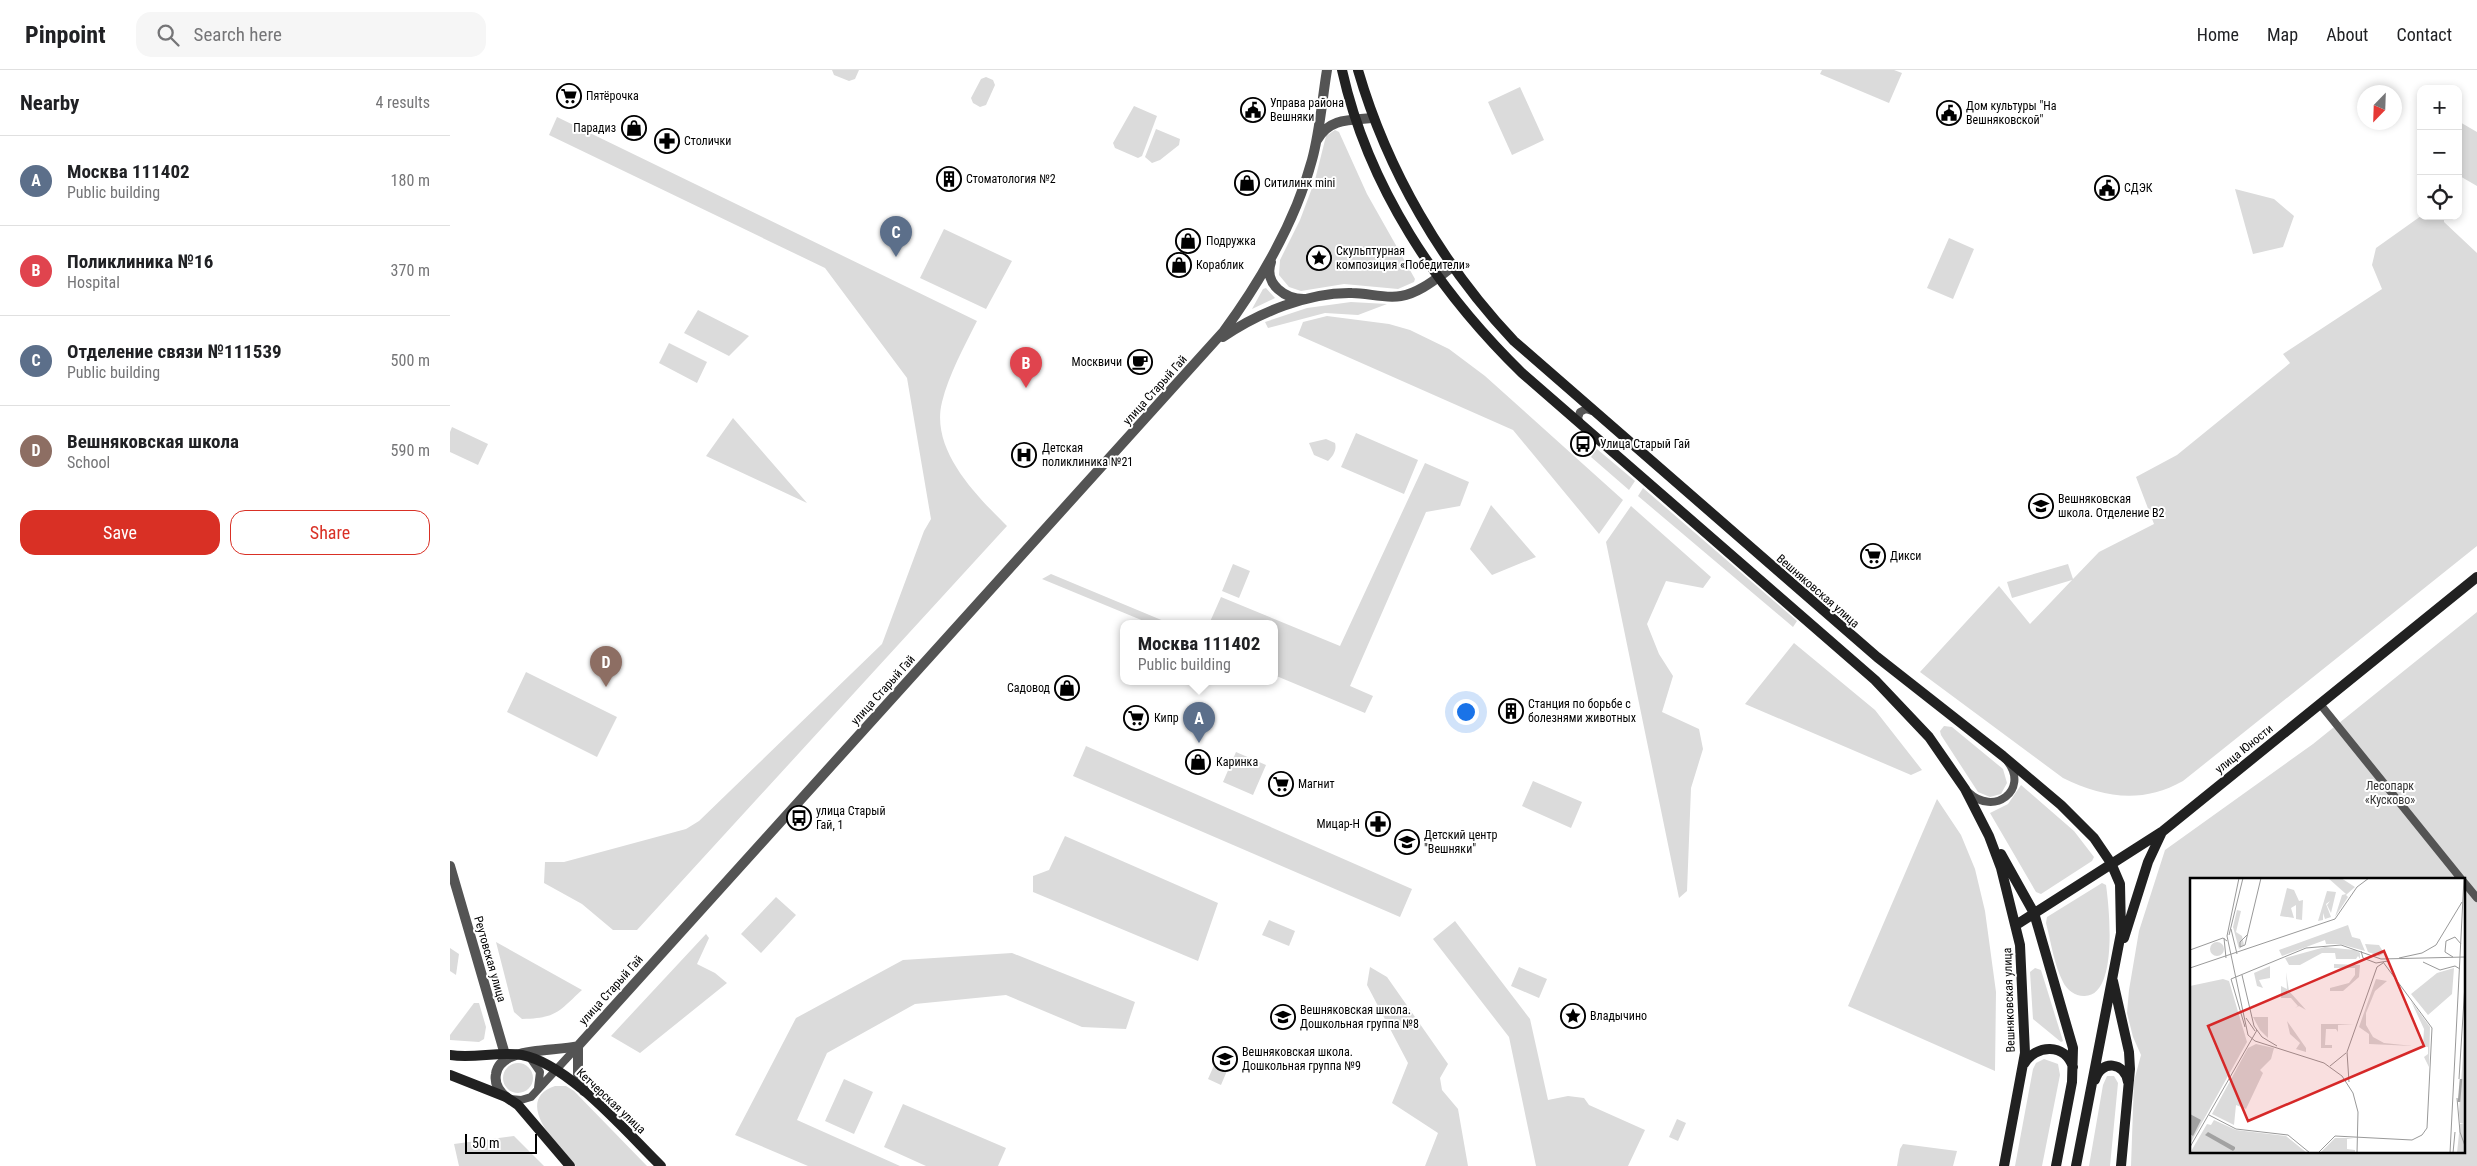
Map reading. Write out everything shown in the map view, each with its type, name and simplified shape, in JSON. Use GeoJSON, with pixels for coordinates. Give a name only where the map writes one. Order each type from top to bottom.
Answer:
{"type":"FeatureCollection","features":[{"type":"Feature","properties":{"kind":"main road","name":"Вешняковская улица"},"geometry":{"type":"LineString","coordinates":[[1342,70],[1355,119],[1382,184],[1401,220],[1438,276],[1486,338],[1522,373],[1875,680],[1929,737],[1965,789],[1989,836],[2001,868],[2016,925],[2023,972],[2024,1064],[2004,1166]]}},
{"type":"Feature","properties":{"kind":"main road","name":"Вешняковская улица"},"geometry":{"type":"LineString","coordinates":[[1358,70],[1373,118],[1403,185],[1479,303],[1503,330],[1532,359],[1877,657],[2003,756],[2082,824],[2112,863],[2120,884],[2121,897],[2121,933],[2113,977],[2129,1052],[2129,1084],[2121,1166]]}},
{"type":"Feature","properties":{"kind":"main road","name":"улица Юности"},"geometry":{"type":"LineString","coordinates":[[2016,925],[2163,831],[2477,577]]}},
{"type":"Feature","properties":{"kind":"main road"},"geometry":{"type":"LineString","coordinates":[[2118,956],[2148,862],[2163,831]]}},
{"type":"Feature","properties":{"kind":"main road"},"geometry":{"type":"LineString","coordinates":[[1989,836],[2034,912],[2072,1040],[2073,1073],[2056,1166]]}},
{"type":"Feature","properties":{"kind":"main road"},"geometry":{"type":"LineString","coordinates":[[2076,1166],[2084,1114],[2113,977]]}},
{"type":"Feature","properties":{"kind":"main road"},"geometry":{"type":"LineString","coordinates":[[2024,1064],[2034,1052],[2040,1049],[2055,1049],[2068,1057],[2073,1073]]}},
{"type":"Feature","properties":{"kind":"main road","name":"Кетчерская улица"},"geometry":{"type":"LineString","coordinates":[[450,1055],[481,1057],[517,1055],[530,1058],[556,1070],[584,1092],[660,1166]]}},
{"type":"Feature","properties":{"kind":"main road"},"geometry":{"type":"LineString","coordinates":[[2084,1114],[2096,1076],[2101,1069],[2107,1065],[2120,1068],[2125,1072],[2129,1084]]}},
{"type":"Feature","properties":{"kind":"main road"},"geometry":{"type":"LineString","coordinates":[[450,1075],[506,1097],[528,1114],[570,1166]]}},
{"type":"Feature","properties":{"kind":"street","name":"улица Старый Гай"},"geometry":{"type":"LineString","coordinates":[[534,1094],[1207,351],[1241,308],[1273,256],[1303,187],[1316,143],[1327,70]]}},
{"type":"Feature","properties":{"kind":"street","name":"улица Старый Гай"},"geometry":{"type":"LineString","coordinates":[[1316,143],[1322,131],[1330,124],[1373,118]]}},
{"type":"Feature","properties":{"kind":"street","name":"улица Старый Гай"},"geometry":{"type":"LineString","coordinates":[[1273,256],[1269,274],[1275,288],[1292,297],[1312,299]]}},
{"type":"Feature","properties":{"kind":"street","name":"улица Старый Гай"},"geometry":{"type":"LineString","coordinates":[[1207,351],[1235,329],[1255,319],[1312,299],[1351,293],[1401,296],[1414,292],[1454,266]]}},
{"type":"Feature","properties":{"kind":"street"},"geometry":{"type":"LineString","coordinates":[[1581,424],[1578,418],[1580,412],[1586,409],[1592,411]]}},
{"type":"Feature","properties":{"kind":"street"},"geometry":{"type":"LineString","coordinates":[[2320,704],[2461,878]]}},
{"type":"Feature","properties":{"kind":"street"},"geometry":{"type":"LineString","coordinates":[[1965,789],[1983,802],[1991,803],[2005,798],[2013,786],[2014,778],[2012,767],[2003,756]]}},
{"type":"Feature","properties":{"kind":"street","name":"Реутовская улица"},"geometry":{"type":"LineString","coordinates":[[450,866],[505,1056]]}},
{"type":"Feature","properties":{"kind":"street"},"geometry":{"type":"LineString","coordinates":[[2464,881],[2477,898]]}},
{"type":"Feature","properties":{"kind":"street"},"geometry":{"type":"LineString","coordinates":[[517,1055],[578,1046],[578,1074],[584,1092]]}},
{"type":"Feature","properties":{"kind":"street"},"geometry":{"type":"LineString","coordinates":[[505,1056],[495,1076],[497,1088],[506,1097],[522,1100],[534,1094],[539,1086],[541,1077],[538,1067],[530,1058]]}},
{"type":"Feature","properties":{"kind":"green space"},"geometry":{"type":"Polygon","coordinates":[[[832,70],[859,70],[855,79],[849,81],[834,75],[832,70]]]}},
{"type":"Feature","properties":{"kind":"green space"},"geometry":{"type":"Polygon","coordinates":[[[1822,70],[1894,70],[1902,73],[1889,103],[1820,74],[1822,70]]]}},
{"type":"Feature","properties":{"kind":"green space"},"geometry":{"type":"Polygon","coordinates":[[[986,77],[993,80],[995,85],[986,105],[980,107],[973,103],[971,98],[981,79],[986,77]]]}},
{"type":"Feature","properties":{"kind":"green space"},"geometry":{"type":"Polygon","coordinates":[[[1520,87],[1544,140],[1512,155],[1488,102],[1520,87]]]}},
{"type":"Feature","properties":{"kind":"green space"},"geometry":{"type":"Polygon","coordinates":[[[1134,106],[1157,116],[1142,156],[1138,158],[1115,148],[1113,143],[1134,106]]]}},
{"type":"Feature","properties":{"kind":"green space"},"geometry":{"type":"Polygon","coordinates":[[[557,117],[977,321],[949,381],[942,402],[940,420],[949,454],[959,471],[982,501],[1007,526],[637,930],[613,930],[582,904],[544,883],[545,862],[564,862],[686,829],[699,821],[882,644],[924,531],[931,519],[907,378],[825,268],[549,135],[557,117]]]}},
{"type":"Feature","properties":{"kind":"green space"},"geometry":{"type":"Polygon","coordinates":[[[2462,123],[2477,132],[2477,186],[2462,177],[2462,123]]]}},
{"type":"Feature","properties":{"kind":"green space"},"geometry":{"type":"Polygon","coordinates":[[[1156,129],[1180,139],[1179,145],[1160,160],[1152,163],[1145,157],[1156,129]]]}},
{"type":"Feature","properties":{"kind":"green space"},"geometry":{"type":"Polygon","coordinates":[[[1335,130],[1339,132],[1367,194],[1415,279],[1414,282],[1398,289],[1344,284],[1301,291],[1289,287],[1279,275],[1280,260],[1300,220],[1315,180],[1326,136],[1335,130]]]}},
{"type":"Feature","properties":{"kind":"green space"},"geometry":{"type":"Polygon","coordinates":[[[2235,189],[2274,199],[2294,216],[2283,247],[2253,254],[2235,189]]]}},
{"type":"Feature","properties":{"kind":"green space"},"geometry":{"type":"Polygon","coordinates":[[[2417,219],[2444,220],[2477,253],[2477,546],[2183,781],[2153,793],[2123,796],[2108,794],[2078,785],[2063,778],[1920,672],[1999,586],[2030,624],[2072,580],[2012,598],[2007,582],[2068,564],[2073,579],[2099,552],[2154,524],[2136,477],[2177,455],[2290,363],[2283,354],[2382,289],[2372,265],[2376,248],[2417,219]]]}},
{"type":"Feature","properties":{"kind":"green space"},"geometry":{"type":"Polygon","coordinates":[[[944,229],[1012,261],[986,309],[920,278],[944,229]]]}},
{"type":"Feature","properties":{"kind":"green space"},"geometry":{"type":"Polygon","coordinates":[[[1949,238],[1974,249],[1953,299],[1927,288],[1949,238]]]}},
{"type":"Feature","properties":{"kind":"green space"},"geometry":{"type":"Polygon","coordinates":[[[1266,288],[1275,298],[1252,309],[1263,289],[1266,288]]]}},
{"type":"Feature","properties":{"kind":"green space"},"geometry":{"type":"Polygon","coordinates":[[[1351,302],[1387,304],[1358,315],[1325,313],[1268,328],[1265,322],[1307,308],[1351,302]]]}},
{"type":"Feature","properties":{"kind":"green space"},"geometry":{"type":"Polygon","coordinates":[[[698,310],[749,336],[729,356],[684,333],[698,310]]]}},
{"type":"Feature","properties":{"kind":"green space"},"geometry":{"type":"Polygon","coordinates":[[[1327,316],[1389,324],[1410,330],[1449,349],[1485,376],[1623,500],[1599,534],[1513,430],[1298,335],[1303,322],[1327,316]]]}},
{"type":"Feature","properties":{"kind":"green space"},"geometry":{"type":"Polygon","coordinates":[[[669,343],[707,362],[697,383],[659,363],[669,343]]]}},
{"type":"Feature","properties":{"kind":"green space"},"geometry":{"type":"Polygon","coordinates":[[[733,418],[807,503],[706,456],[733,418]]]}},
{"type":"Feature","properties":{"kind":"green space"},"geometry":{"type":"Polygon","coordinates":[[[452,427],[488,444],[478,465],[450,452],[450,432],[452,427]]]}},
{"type":"Feature","properties":{"kind":"green space"},"geometry":{"type":"Polygon","coordinates":[[[1356,433],[1418,460],[1404,494],[1341,467],[1356,433]]]}},
{"type":"Feature","properties":{"kind":"green space"},"geometry":{"type":"Polygon","coordinates":[[[1326,439],[1335,443],[1334,453],[1328,461],[1314,455],[1309,443],[1326,439]]]}},
{"type":"Feature","properties":{"kind":"green space"},"geometry":{"type":"Polygon","coordinates":[[[1597,449],[1635,481],[1629,490],[1591,457],[1597,449]]]}},
{"type":"Feature","properties":{"kind":"green space"},"geometry":{"type":"Polygon","coordinates":[[[1425,463],[1469,482],[1460,506],[1426,512],[1350,686],[1373,696],[1365,713],[1278,677],[1278,620],[1340,646],[1425,463]]]}},
{"type":"Feature","properties":{"kind":"green space"},"geometry":{"type":"Polygon","coordinates":[[[1643,488],[1797,621],[1793,627],[1638,496],[1643,488]]]}},
{"type":"Feature","properties":{"kind":"green space"},"geometry":{"type":"Polygon","coordinates":[[[1491,505],[1536,557],[1492,575],[1470,549],[1491,505]]]}},
{"type":"Feature","properties":{"kind":"green space"},"geometry":{"type":"Polygon","coordinates":[[[1631,506],[1711,577],[1703,588],[1666,581],[1647,624],[1659,654],[1673,676],[1662,712],[1699,729],[1703,749],[1691,788],[1687,891],[1679,898],[1606,542],[1631,506]]]}},
{"type":"Feature","properties":{"kind":"green space"},"geometry":{"type":"Polygon","coordinates":[[[1233,564],[1250,571],[1239,598],[1222,591],[1233,564]]]}},
{"type":"Feature","properties":{"kind":"green space"},"geometry":{"type":"Polygon","coordinates":[[[1051,574],[1161,620],[1141,620],[1042,579],[1051,574]]]}},
{"type":"Feature","properties":{"kind":"green space"},"geometry":{"type":"Polygon","coordinates":[[[1221,597],[1277,620],[1211,620],[1221,597]]]}},
{"type":"Feature","properties":{"kind":"green space","name":"Лесопарк «Кусково»"},"geometry":{"type":"Polygon","coordinates":[[[2477,612],[2477,1166],[2131,1166],[2134,1081],[2141,1055],[2133,1037],[2127,1013],[2129,990],[2139,931],[2165,850],[2313,744],[2477,612]]]}},
{"type":"Feature","properties":{"kind":"green space"},"geometry":{"type":"Polygon","coordinates":[[[1794,643],[1875,710],[1922,770],[1911,775],[1745,704],[1794,643]]]}},
{"type":"Feature","properties":{"kind":"green space"},"geometry":{"type":"Polygon","coordinates":[[[526,672],[617,717],[597,757],[507,712],[526,672]]]}},
{"type":"Feature","properties":{"kind":"green space"},"geometry":{"type":"Polygon","coordinates":[[[1944,726],[1952,727],[2003,769],[2007,783],[2001,794],[1990,797],[1978,792],[1941,735],[1940,731],[1944,726]]]}},
{"type":"Feature","properties":{"kind":"green space"},"geometry":{"type":"Polygon","coordinates":[[[1086,746],[1412,889],[1400,917],[1073,776],[1086,746]]]}},
{"type":"Feature","properties":{"kind":"green space"},"geometry":{"type":"Polygon","coordinates":[[[1236,752],[1266,765],[1253,795],[1223,782],[1236,752]]]}},
{"type":"Feature","properties":{"kind":"green space"},"geometry":{"type":"Polygon","coordinates":[[[1533,781],[1582,802],[1571,828],[1522,806],[1533,781]]]}},
{"type":"Feature","properties":{"kind":"green space"},"geometry":{"type":"Polygon","coordinates":[[[2021,785],[2074,831],[2094,857],[2092,861],[2041,894],[2036,892],[1990,813],[2008,804],[2021,785]]]}},
{"type":"Feature","properties":{"kind":"green space"},"geometry":{"type":"Polygon","coordinates":[[[1937,799],[1961,835],[1975,869],[1985,911],[1996,992],[1995,1071],[1848,1006],[1937,799]]]}},
{"type":"Feature","properties":{"kind":"green space"},"geometry":{"type":"Polygon","coordinates":[[[1065,836],[1218,903],[1198,961],[1033,892],[1033,876],[1049,870],[1065,836]]]}},
{"type":"Feature","properties":{"kind":"green space"},"geometry":{"type":"Polygon","coordinates":[[[2102,883],[2106,885],[2109,911],[2110,929],[2107,967],[2103,982],[2095,992],[2081,996],[2069,990],[2060,975],[2046,923],[2047,917],[2102,883]]]}},
{"type":"Feature","properties":{"kind":"green space"},"geometry":{"type":"Polygon","coordinates":[[[776,897],[796,915],[761,953],[741,934],[776,897]]]}},
{"type":"Feature","properties":{"kind":"green space"},"geometry":{"type":"Polygon","coordinates":[[[1269,920],[1295,931],[1289,946],[1262,935],[1269,920]]]}},
{"type":"Feature","properties":{"kind":"green space"},"geometry":{"type":"Polygon","coordinates":[[[1455,921],[1530,1019],[1548,1100],[1568,1096],[1584,1098],[1589,1105],[1645,1130],[1628,1166],[1536,1166],[1509,1037],[1433,939],[1455,921]]]}},
{"type":"Feature","properties":{"kind":"green space"},"geometry":{"type":"Polygon","coordinates":[[[706,934],[709,938],[697,964],[715,973],[727,983],[640,1053],[611,1036],[706,934]]]}},
{"type":"Feature","properties":{"kind":"green space"},"geometry":{"type":"Polygon","coordinates":[[[496,942],[582,990],[562,1009],[550,1015],[522,1019],[514,1012],[496,942]]]}},
{"type":"Feature","properties":{"kind":"green space"},"geometry":{"type":"Polygon","coordinates":[[[450,948],[459,954],[456,975],[450,971],[450,948]]]}},
{"type":"Feature","properties":{"kind":"green space"},"geometry":{"type":"Polygon","coordinates":[[[1012,953],[1135,1002],[1126,1029],[1082,1027],[1006,995],[915,1004],[827,1053],[797,1120],[900,1166],[808,1166],[735,1135],[796,1018],[903,960],[1012,953]]]}},
{"type":"Feature","properties":{"kind":"green space"},"geometry":{"type":"Polygon","coordinates":[[[1370,967],[1387,977],[1448,1064],[1440,1078],[1442,1090],[1458,1109],[1468,1166],[1425,1166],[1438,1133],[1392,1103],[1408,1063],[1367,985],[1370,967]]]}},
{"type":"Feature","properties":{"kind":"green space"},"geometry":{"type":"Polygon","coordinates":[[[1519,967],[1547,979],[1539,998],[1511,986],[1519,967]]]}},
{"type":"Feature","properties":{"kind":"green space"},"geometry":{"type":"Polygon","coordinates":[[[2035,968],[2041,970],[2063,1041],[2061,1042],[2033,1019],[2030,972],[2035,968]]]}},
{"type":"Feature","properties":{"kind":"green space"},"geometry":{"type":"Polygon","coordinates":[[[474,1003],[479,1003],[486,1027],[484,1039],[479,1042],[450,1040],[450,1035],[474,1003]]]}},
{"type":"Feature","properties":{"kind":"green space"},"geometry":{"type":"Polygon","coordinates":[[[1219,1054],[1232,1059],[1221,1085],[1208,1079],[1219,1054]]]}},
{"type":"Feature","properties":{"kind":"green space"},"geometry":{"type":"Polygon","coordinates":[[[2044,1059],[2058,1064],[2060,1075],[2042,1166],[2015,1166],[2033,1069],[2036,1063],[2044,1059]]]}},
{"type":"Feature","properties":{"kind":"green space"},"geometry":{"type":"Polygon","coordinates":[[[518,1063],[529,1067],[533,1078],[529,1089],[518,1093],[507,1089],[503,1078],[507,1067],[518,1063]]]}},
{"type":"Feature","properties":{"kind":"green space"},"geometry":{"type":"Polygon","coordinates":[[[2107,1076],[2114,1076],[2118,1083],[2110,1166],[2089,1166],[2103,1085],[2107,1076]]]}},
{"type":"Feature","properties":{"kind":"green space"},"geometry":{"type":"Polygon","coordinates":[[[844,1079],[873,1092],[854,1134],[825,1121],[844,1079]]]}},
{"type":"Feature","properties":{"kind":"green space"},"geometry":{"type":"Polygon","coordinates":[[[555,1086],[566,1086],[574,1091],[647,1166],[576,1166],[551,1137],[538,1113],[537,1102],[543,1093],[555,1086]]]}},
{"type":"Feature","properties":{"kind":"green space"},"geometry":{"type":"Polygon","coordinates":[[[903,1104],[1006,1148],[998,1166],[926,1166],[884,1147],[903,1104]]]}},
{"type":"Feature","properties":{"kind":"green space"},"geometry":{"type":"Polygon","coordinates":[[[1677,1119],[1686,1123],[1678,1141],[1669,1137],[1677,1119]]]}},
{"type":"Feature","properties":{"kind":"green space"},"geometry":{"type":"Polygon","coordinates":[[[514,1136],[544,1166],[459,1166],[454,1144],[514,1136]]]}},
{"type":"Feature","properties":{"kind":"green space"},"geometry":{"type":"Polygon","coordinates":[[[1903,1144],[1957,1151],[1953,1166],[1897,1166],[1900,1149],[1903,1144]]]}},
{"type":"Feature","properties":{"kind":"place","name":"Пятёрочка"},"geometry":{"type":"Point","coordinates":[569,96]}},
{"type":"Feature","properties":{"kind":"place","name":"Управа района Вешняки"},"geometry":{"type":"Point","coordinates":[1253,110]}},
{"type":"Feature","properties":{"kind":"place","name":"Дом культуры \"На Вешняковской\""},"geometry":{"type":"Point","coordinates":[1949,113]}},
{"type":"Feature","properties":{"kind":"place","name":"Парадиз"},"geometry":{"type":"Point","coordinates":[634,128]}},
{"type":"Feature","properties":{"kind":"place","name":"Столички"},"geometry":{"type":"Point","coordinates":[667,141]}},
{"type":"Feature","properties":{"kind":"place","name":"Стоматология №2"},"geometry":{"type":"Point","coordinates":[949,179]}},
{"type":"Feature","properties":{"kind":"place","name":"Ситилинк mini"},"geometry":{"type":"Point","coordinates":[1247,183]}},
{"type":"Feature","properties":{"kind":"place","name":"СДЭК"},"geometry":{"type":"Point","coordinates":[2107,188]}},
{"type":"Feature","properties":{"kind":"place","name":"Подружка"},"geometry":{"type":"Point","coordinates":[1188,241]}},
{"type":"Feature","properties":{"kind":"place","name":"Отделение связи №111539"},"geometry":{"type":"Point","coordinates":[896,257]}},
{"type":"Feature","properties":{"kind":"place","name":"Скульптурная композиция «Победители»"},"geometry":{"type":"Point","coordinates":[1319,258]}},
{"type":"Feature","properties":{"kind":"place","name":"Кораблик"},"geometry":{"type":"Point","coordinates":[1179,265]}},
{"type":"Feature","properties":{"kind":"place","name":"Москвичи"},"geometry":{"type":"Point","coordinates":[1140,362]}},
{"type":"Feature","properties":{"kind":"place","name":"Поликлиника №16"},"geometry":{"type":"Point","coordinates":[1026,388]}},
{"type":"Feature","properties":{"kind":"place","name":"Улица Старый Гай"},"geometry":{"type":"Point","coordinates":[1583,444]}},
{"type":"Feature","properties":{"kind":"place","name":"Детская поликлиника №21"},"geometry":{"type":"Point","coordinates":[1024,455]}},
{"type":"Feature","properties":{"kind":"place","name":"Вешняковская школа. Отделение В2"},"geometry":{"type":"Point","coordinates":[2041,506]}},
{"type":"Feature","properties":{"kind":"place","name":"Дикси"},"geometry":{"type":"Point","coordinates":[1873,556]}},
{"type":"Feature","properties":{"kind":"place","name":"Вешняковская школа"},"geometry":{"type":"Point","coordinates":[606,687]}},
{"type":"Feature","properties":{"kind":"place","name":"Садовод"},"geometry":{"type":"Point","coordinates":[1067,688]}},
{"type":"Feature","properties":{"kind":"place","name":"Станция по борьбе с болезнями животных"},"geometry":{"type":"Point","coordinates":[1511,711]}},
{"type":"Feature","properties":{"kind":"place","name":"Кипр"},"geometry":{"type":"Point","coordinates":[1136,718]}},
{"type":"Feature","properties":{"kind":"place","name":"Москва 111402"},"geometry":{"type":"Point","coordinates":[1199,743]}},
{"type":"Feature","properties":{"kind":"place","name":"Каринка"},"geometry":{"type":"Point","coordinates":[1198,762]}},
{"type":"Feature","properties":{"kind":"place","name":"Магнит"},"geometry":{"type":"Point","coordinates":[1281,784]}},
{"type":"Feature","properties":{"kind":"place","name":"улица Старый Гай, 1"},"geometry":{"type":"Point","coordinates":[799,818]}},
{"type":"Feature","properties":{"kind":"place","name":"Мицар-Н"},"geometry":{"type":"Point","coordinates":[1378,824]}},
{"type":"Feature","properties":{"kind":"place","name":"Детский центр \"Вешняки\""},"geometry":{"type":"Point","coordinates":[1407,842]}},
{"type":"Feature","properties":{"kind":"place","name":"Владычино"},"geometry":{"type":"Point","coordinates":[1573,1016]}},
{"type":"Feature","properties":{"kind":"place","name":"Вешняковская школа. Дошкольная группа №8"},"geometry":{"type":"Point","coordinates":[1283,1017]}},
{"type":"Feature","properties":{"kind":"place","name":"Вешняковская школа. Дошкольная группа №9"},"geometry":{"type":"Point","coordinates":[1225,1059]}}]}
